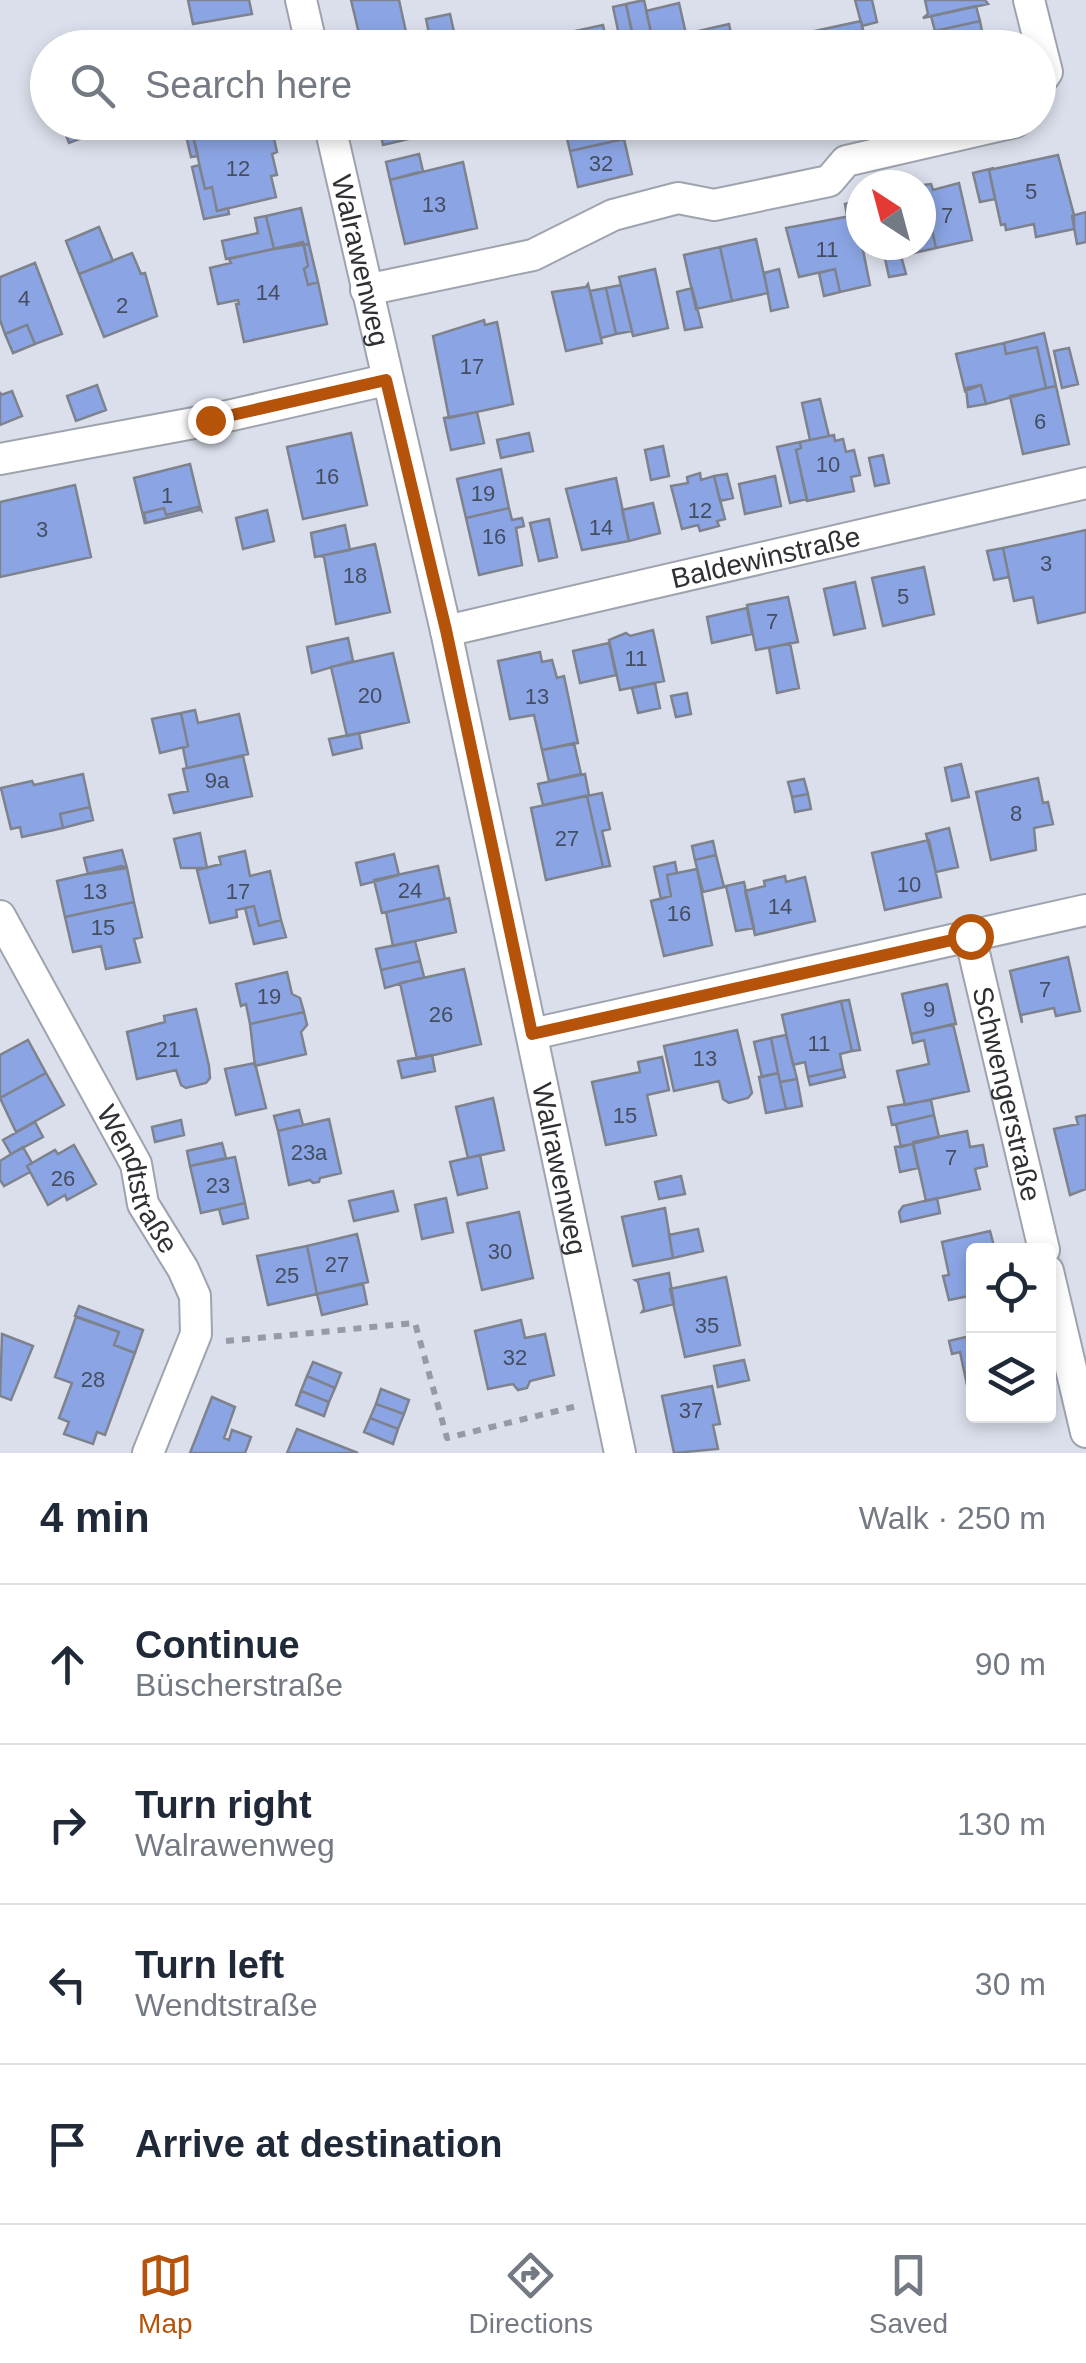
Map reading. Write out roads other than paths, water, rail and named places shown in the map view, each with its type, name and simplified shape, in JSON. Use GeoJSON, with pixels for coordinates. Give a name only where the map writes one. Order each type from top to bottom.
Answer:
{"type":"FeatureCollection","features":[{"type":"Feature","properties":{"kind":"street"},"geometry":{"type":"LineString","coordinates":[[301,0],[308,30]]}},
{"type":"Feature","properties":{"kind":"street"},"geometry":{"type":"LineString","coordinates":[[1035,1],[1039,30]]}},
{"type":"Feature","properties":{"kind":"street","name":"Walrawenweg"},"geometry":{"type":"LineString","coordinates":[[333,140],[446,630],[620,1453]]}},
{"type":"Feature","properties":{"kind":"street"},"geometry":{"type":"LineString","coordinates":[[366,290],[534,255],[613,215],[678,198],[714,205],[828,181],[846,161],[946,140]]}},
{"type":"Feature","properties":{"kind":"street"},"geometry":{"type":"LineString","coordinates":[[0,459],[210,420],[386,380]]}},
{"type":"Feature","properties":{"kind":"street","name":"Baldewinstraße"},"geometry":{"type":"LineString","coordinates":[[446,630],[1086,484]]}},
{"type":"Feature","properties":{"kind":"street"},"geometry":{"type":"LineString","coordinates":[[532,1034],[1086,910]]}},
{"type":"Feature","properties":{"kind":"street","name":"Wendtstraße"},"geometry":{"type":"LineString","coordinates":[[0,916],[136,1164],[143,1204],[195,1296],[196,1334],[148,1453]]}},
{"type":"Feature","properties":{"kind":"street","name":"Schwengerstraße"},"geometry":{"type":"LineString","coordinates":[[970,936],[1042,1243]]}},
{"type":"Feature","properties":{"kind":"street"},"geometry":{"type":"LineString","coordinates":[[1056,1305],[1086,1432]]}}]}
